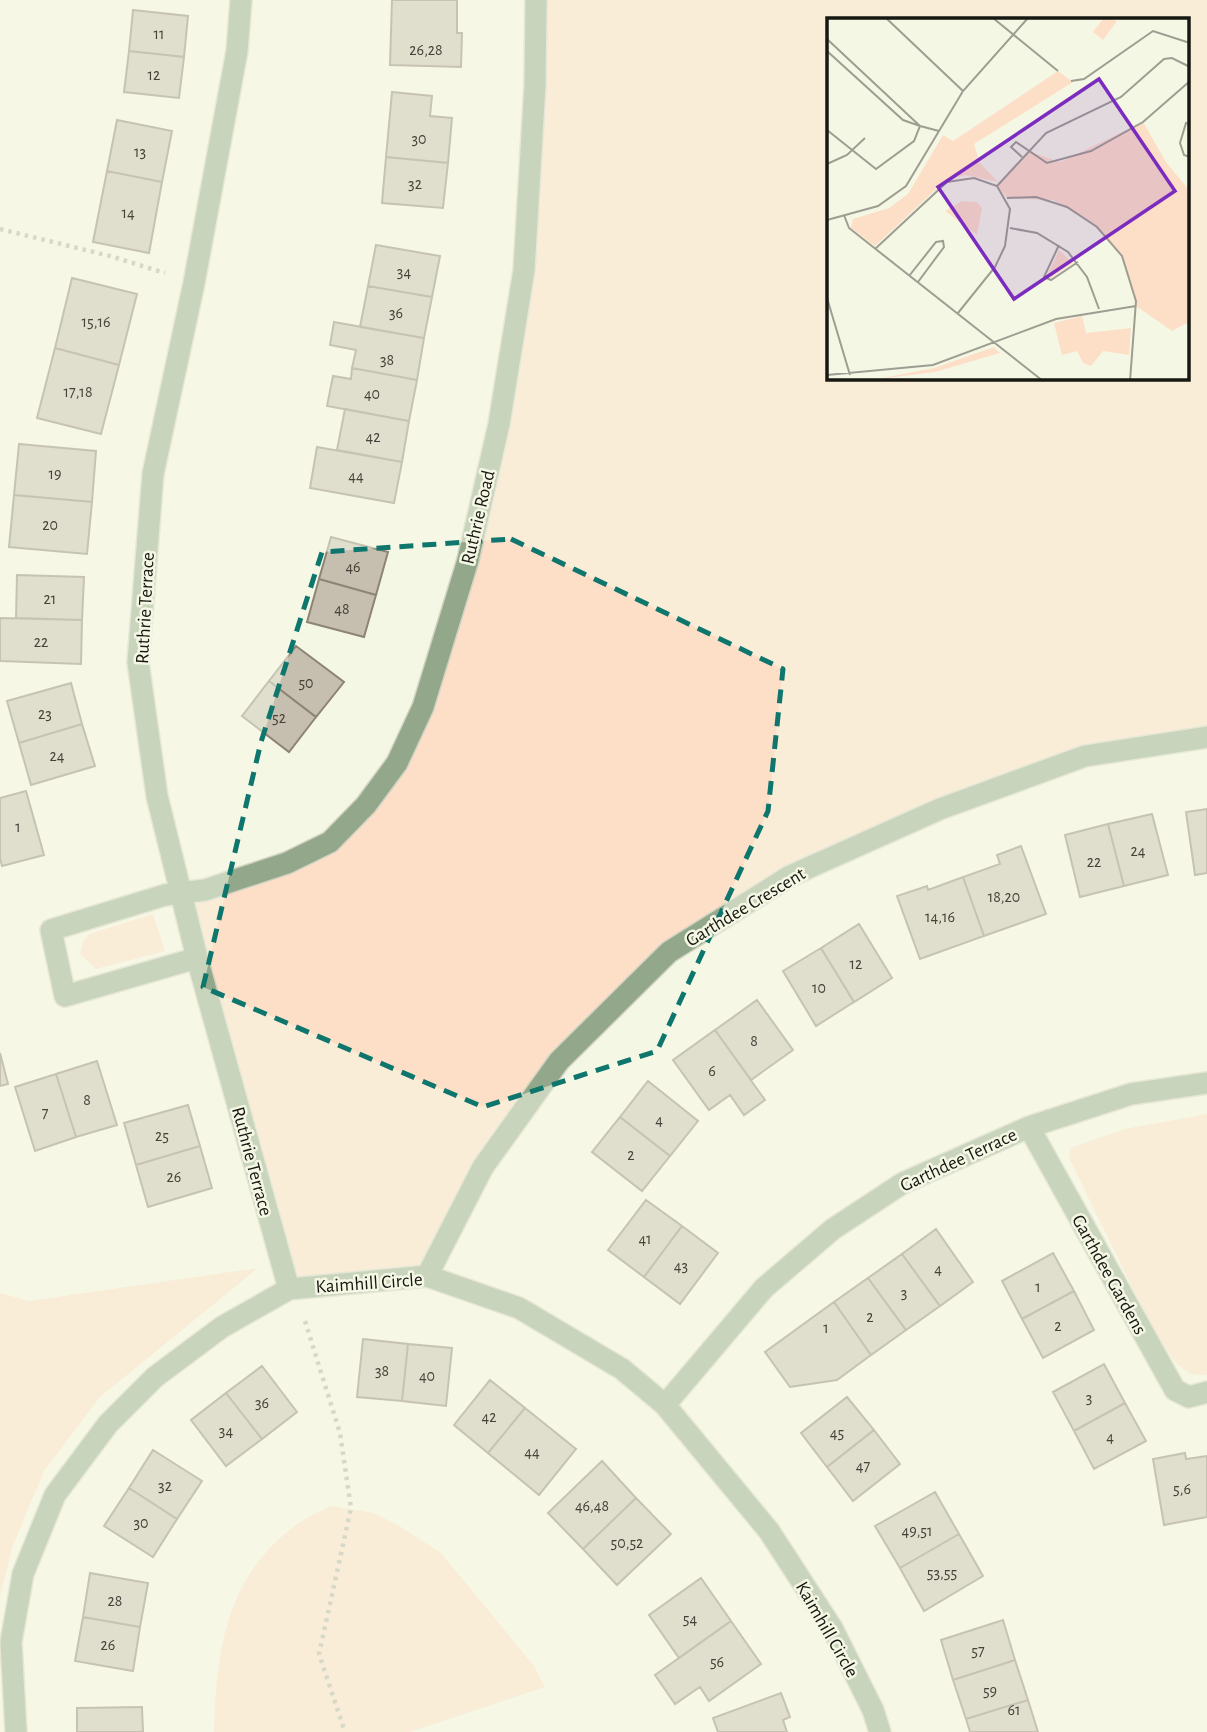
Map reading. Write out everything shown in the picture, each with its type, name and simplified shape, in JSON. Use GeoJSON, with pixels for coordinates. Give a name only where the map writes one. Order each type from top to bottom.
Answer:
{"type":"FeatureCollection","features":[{"type":"Feature","properties":{"kind":"street","name":"Ruthrie Terrace"},"geometry":{"type":"LineString","coordinates":[[241,0],[237,51],[194,283],[153,474],[138,662],[157,796],[197,958],[289,1289]]}},
{"type":"Feature","properties":{"kind":"street","name":"Ruthrie Road"},"geometry":{"type":"LineString","coordinates":[[197,958],[65,996],[51,930],[165,895],[205,890],[287,863],[330,842],[366,805],[397,762],[423,707],[468,560],[499,424],[524,270],[537,0]]}},
{"type":"Feature","properties":{"kind":"street","name":"Garthdee Crescent"},"geometry":{"type":"LineString","coordinates":[[427,1276],[483,1167],[559,1062],[669,952],[790,876],[940,809],[1085,756],[1207,737]]}},
{"type":"Feature","properties":{"kind":"street","name":"Garthdee Terrace"},"geometry":{"type":"LineString","coordinates":[[665,1405],[764,1288],[833,1229],[903,1183],[1029,1128],[1131,1094],[1207,1083]]}},
{"type":"Feature","properties":{"kind":"street","name":"Garthdee Gardens"},"geometry":{"type":"LineString","coordinates":[[1029,1128],[1175,1390],[1189,1397],[1207,1392]]}},
{"type":"Feature","properties":{"kind":"street","name":"Kaimhill Circle"},"geometry":{"type":"LineString","coordinates":[[16,1732],[11,1642],[23,1574],[55,1495],[108,1424],[155,1377],[222,1327],[289,1289],[427,1276],[519,1308],[622,1369],[665,1405],[769,1531],[832,1628],[873,1710],[880,1732]]}},
{"type":"Feature","properties":{"kind":"path"},"geometry":{"type":"LineString","coordinates":[[0,229],[110,256],[194,283]]}},
{"type":"Feature","properties":{"kind":"path"},"geometry":{"type":"LineString","coordinates":[[289,1289],[304,1319],[340,1433],[351,1508],[319,1654],[345,1732]]}},
{"type":"Feature","properties":{"kind":"highlighted area"},"geometry":{"type":"Polygon","coordinates":[[[511,539],[783,669],[768,811],[657,1051],[483,1107],[203,987],[261,742],[322,552],[511,539]]]}},
{"type":"Feature","properties":{"kind":"shaded area"},"geometry":{"type":"Polygon","coordinates":[[[536,0],[1207,0],[1207,737],[1085,756],[790,876],[669,952],[559,1062],[427,1276],[289,1289],[181,893],[330,842],[423,707],[524,270],[536,0]]]}},
{"type":"Feature","properties":{"kind":"shaded area"},"geometry":{"type":"Polygon","coordinates":[[[153,914],[165,951],[96,969],[80,954],[83,942],[89,934],[153,914]]]}},
{"type":"Feature","properties":{"kind":"shaded area"},"geometry":{"type":"Polygon","coordinates":[[[1207,1114],[1207,1375],[1190,1374],[1175,1362],[1153,1330],[1069,1158],[1070,1148],[1125,1129],[1207,1114]]]}},
{"type":"Feature","properties":{"kind":"shaded area"},"geometry":{"type":"Polygon","coordinates":[[[258,1268],[100,1397],[44,1471],[12,1548],[0,1596],[0,1293],[29,1301],[258,1268]]]}},
{"type":"Feature","properties":{"kind":"shaded area"},"geometry":{"type":"Polygon","coordinates":[[[331,1506],[374,1513],[441,1553],[534,1666],[545,1687],[410,1732],[214,1732],[223,1642],[242,1588],[257,1563],[277,1541],[302,1521],[331,1506]]]}},
{"type":"Feature","properties":{"kind":"building"},"geometry":{"type":"Polygon","coordinates":[[[392,0],[457,0],[457,33],[462,33],[461,67],[390,65],[392,0]]]}},
{"type":"Feature","properties":{"kind":"building"},"geometry":{"type":"Polygon","coordinates":[[[133,10],[188,16],[184,57],[129,51],[133,10]]]}},
{"type":"Feature","properties":{"kind":"building"},"geometry":{"type":"Polygon","coordinates":[[[129,51],[184,57],[179,98],[124,92],[129,51]]]}},
{"type":"Feature","properties":{"kind":"building"},"geometry":{"type":"Polygon","coordinates":[[[392,92],[432,96],[430,116],[452,118],[448,163],[386,157],[392,92]]]}},
{"type":"Feature","properties":{"kind":"building"},"geometry":{"type":"Polygon","coordinates":[[[117,120],[172,131],[162,182],[107,171],[117,120]]]}},
{"type":"Feature","properties":{"kind":"building"},"geometry":{"type":"Polygon","coordinates":[[[386,157],[448,163],[443,208],[382,203],[386,157]]]}},
{"type":"Feature","properties":{"kind":"building"},"geometry":{"type":"Polygon","coordinates":[[[107,171],[162,182],[149,253],[93,242],[107,171]]]}},
{"type":"Feature","properties":{"kind":"building"},"geometry":{"type":"Polygon","coordinates":[[[376,245],[440,256],[432,297],[368,286],[376,245]]]}},
{"type":"Feature","properties":{"kind":"building"},"geometry":{"type":"Polygon","coordinates":[[[72,278],[137,294],[119,365],[55,348],[72,278]]]}},
{"type":"Feature","properties":{"kind":"building"},"geometry":{"type":"Polygon","coordinates":[[[368,286],[432,297],[424,338],[360,327],[368,286]]]}},
{"type":"Feature","properties":{"kind":"building"},"geometry":{"type":"Polygon","coordinates":[[[334,322],[424,338],[417,380],[352,368],[356,350],[330,345],[334,322]]]}},
{"type":"Feature","properties":{"kind":"building"},"geometry":{"type":"Polygon","coordinates":[[[55,348],[119,365],[101,434],[37,418],[55,348]]]}},
{"type":"Feature","properties":{"kind":"building"},"geometry":{"type":"Polygon","coordinates":[[[352,368],[417,380],[409,421],[327,406],[333,376],[351,379],[352,368]]]}},
{"type":"Feature","properties":{"kind":"building"},"geometry":{"type":"Polygon","coordinates":[[[345,409],[409,421],[402,462],[337,450],[345,409]]]}},
{"type":"Feature","properties":{"kind":"building"},"geometry":{"type":"Polygon","coordinates":[[[19,444],[96,451],[92,502],[14,495],[19,444]]]}},
{"type":"Feature","properties":{"kind":"building"},"geometry":{"type":"Polygon","coordinates":[[[317,447],[402,462],[394,503],[310,488],[317,447]]]}},
{"type":"Feature","properties":{"kind":"building"},"geometry":{"type":"Polygon","coordinates":[[[14,495],[92,502],[87,554],[9,547],[14,495]]]}},
{"type":"Feature","properties":{"kind":"building"},"geometry":{"type":"Polygon","coordinates":[[[331,537],[388,552],[376,595],[319,579],[331,537]]]}},
{"type":"Feature","properties":{"kind":"building"},"geometry":{"type":"Polygon","coordinates":[[[17,575],[84,577],[82,620],[16,618],[17,575]]]}},
{"type":"Feature","properties":{"kind":"building"},"geometry":{"type":"Polygon","coordinates":[[[319,579],[376,595],[364,637],[307,622],[319,579]]]}},
{"type":"Feature","properties":{"kind":"building"},"geometry":{"type":"Polygon","coordinates":[[[0,618],[82,620],[81,664],[0,661],[0,618]]]}},
{"type":"Feature","properties":{"kind":"building"},"geometry":{"type":"Polygon","coordinates":[[[296,646],[344,682],[316,717],[269,681],[296,646]]]}},
{"type":"Feature","properties":{"kind":"building"},"geometry":{"type":"Polygon","coordinates":[[[269,681],[316,717],[289,752],[242,716],[269,681]]]}},
{"type":"Feature","properties":{"kind":"building"},"geometry":{"type":"Polygon","coordinates":[[[71,683],[82,724],[19,743],[7,701],[71,683]]]}},
{"type":"Feature","properties":{"kind":"building"},"geometry":{"type":"Polygon","coordinates":[[[82,724],[95,766],[31,785],[19,743],[82,724]]]}},
{"type":"Feature","properties":{"kind":"building"},"geometry":{"type":"Polygon","coordinates":[[[26,791],[44,855],[2,866],[0,798],[26,791]]]}},
{"type":"Feature","properties":{"kind":"building"},"geometry":{"type":"Polygon","coordinates":[[[1207,809],[1207,873],[1195,875],[1186,812],[1207,809]]]}},
{"type":"Feature","properties":{"kind":"building"},"geometry":{"type":"Polygon","coordinates":[[[1152,814],[1168,875],[1124,886],[1108,824],[1152,814]]]}},
{"type":"Feature","properties":{"kind":"building"},"geometry":{"type":"Polygon","coordinates":[[[1108,824],[1124,886],[1080,897],[1065,835],[1108,824]]]}},
{"type":"Feature","properties":{"kind":"building"},"geometry":{"type":"Polygon","coordinates":[[[1021,846],[1046,914],[984,936],[963,877],[1000,864],[997,855],[1021,846]]]}},
{"type":"Feature","properties":{"kind":"building"},"geometry":{"type":"Polygon","coordinates":[[[963,877],[984,936],[920,959],[897,896],[927,886],[928,890],[963,877]]]}},
{"type":"Feature","properties":{"kind":"building"},"geometry":{"type":"Polygon","coordinates":[[[859,924],[892,978],[854,1002],[821,948],[859,924]]]}},
{"type":"Feature","properties":{"kind":"building"},"geometry":{"type":"Polygon","coordinates":[[[821,948],[854,1002],[816,1026],[783,971],[821,948]]]}},
{"type":"Feature","properties":{"kind":"building"},"geometry":{"type":"Polygon","coordinates":[[[757,1000],[793,1050],[751,1080],[715,1030],[757,1000]]]}},
{"type":"Feature","properties":{"kind":"building"},"geometry":{"type":"Polygon","coordinates":[[[715,1030],[765,1100],[744,1115],[730,1095],[709,1110],[673,1060],[715,1030]]]}},
{"type":"Feature","properties":{"kind":"building"},"geometry":{"type":"Polygon","coordinates":[[[0,1053],[8,1084],[0,1086],[0,1053]]]}},
{"type":"Feature","properties":{"kind":"building"},"geometry":{"type":"Polygon","coordinates":[[[97,1061],[117,1125],[76,1137],[56,1074],[97,1061]]]}},
{"type":"Feature","properties":{"kind":"building"},"geometry":{"type":"Polygon","coordinates":[[[56,1074],[76,1137],[35,1151],[15,1087],[56,1074]]]}},
{"type":"Feature","properties":{"kind":"building"},"geometry":{"type":"Polygon","coordinates":[[[648,1081],[698,1121],[670,1156],[620,1117],[648,1081]]]}},
{"type":"Feature","properties":{"kind":"building"},"geometry":{"type":"Polygon","coordinates":[[[188,1105],[200,1146],[136,1165],[124,1123],[188,1105]]]}},
{"type":"Feature","properties":{"kind":"building"},"geometry":{"type":"Polygon","coordinates":[[[620,1117],[670,1156],[642,1191],[592,1152],[620,1117]]]}},
{"type":"Feature","properties":{"kind":"building"},"geometry":{"type":"Polygon","coordinates":[[[200,1146],[212,1188],[148,1207],[136,1165],[200,1146]]]}},
{"type":"Feature","properties":{"kind":"building"},"geometry":{"type":"Polygon","coordinates":[[[646,1200],[682,1226],[644,1277],[608,1250],[646,1200]]]}},
{"type":"Feature","properties":{"kind":"building"},"geometry":{"type":"Polygon","coordinates":[[[682,1226],[718,1253],[680,1304],[644,1277],[682,1226]]]}},
{"type":"Feature","properties":{"kind":"building"},"geometry":{"type":"Polygon","coordinates":[[[936,1229],[973,1282],[940,1306],[902,1254],[936,1229]]]}},
{"type":"Feature","properties":{"kind":"building"},"geometry":{"type":"Polygon","coordinates":[[[1053,1253],[1074,1291],[1022,1319],[1002,1281],[1053,1253]]]}},
{"type":"Feature","properties":{"kind":"building"},"geometry":{"type":"Polygon","coordinates":[[[902,1254],[940,1306],[906,1330],[868,1278],[902,1254]]]}},
{"type":"Feature","properties":{"kind":"building"},"geometry":{"type":"Polygon","coordinates":[[[868,1278],[906,1330],[871,1355],[834,1302],[868,1278]]]}},
{"type":"Feature","properties":{"kind":"building"},"geometry":{"type":"Polygon","coordinates":[[[1074,1291],[1094,1330],[1043,1358],[1022,1319],[1074,1291]]]}},
{"type":"Feature","properties":{"kind":"building"},"geometry":{"type":"Polygon","coordinates":[[[834,1302],[871,1355],[837,1380],[790,1387],[765,1352],[834,1302]]]}},
{"type":"Feature","properties":{"kind":"building"},"geometry":{"type":"Polygon","coordinates":[[[363,1339],[408,1344],[402,1401],[357,1397],[363,1339]]]}},
{"type":"Feature","properties":{"kind":"building"},"geometry":{"type":"Polygon","coordinates":[[[408,1344],[452,1348],[446,1406],[402,1401],[408,1344]]]}},
{"type":"Feature","properties":{"kind":"building"},"geometry":{"type":"Polygon","coordinates":[[[1104,1364],[1125,1403],[1074,1431],[1053,1392],[1104,1364]]]}},
{"type":"Feature","properties":{"kind":"building"},"geometry":{"type":"Polygon","coordinates":[[[262,1366],[297,1412],[262,1439],[226,1393],[262,1366]]]}},
{"type":"Feature","properties":{"kind":"building"},"geometry":{"type":"Polygon","coordinates":[[[490,1380],[525,1408],[488,1453],[454,1425],[490,1380]]]}},
{"type":"Feature","properties":{"kind":"building"},"geometry":{"type":"Polygon","coordinates":[[[226,1393],[262,1439],[226,1466],[191,1420],[226,1393]]]}},
{"type":"Feature","properties":{"kind":"building"},"geometry":{"type":"Polygon","coordinates":[[[847,1397],[874,1430],[827,1467],[801,1433],[847,1397]]]}},
{"type":"Feature","properties":{"kind":"building"},"geometry":{"type":"Polygon","coordinates":[[[1125,1403],[1146,1441],[1094,1469],[1074,1431],[1125,1403]]]}},
{"type":"Feature","properties":{"kind":"building"},"geometry":{"type":"Polygon","coordinates":[[[525,1408],[576,1449],[539,1495],[488,1453],[525,1408]]]}},
{"type":"Feature","properties":{"kind":"building"},"geometry":{"type":"Polygon","coordinates":[[[874,1430],[900,1464],[853,1501],[827,1467],[874,1430]]]}},
{"type":"Feature","properties":{"kind":"building"},"geometry":{"type":"Polygon","coordinates":[[[153,1450],[202,1481],[177,1519],[129,1488],[153,1450]]]}},
{"type":"Feature","properties":{"kind":"building"},"geometry":{"type":"Polygon","coordinates":[[[1185,1453],[1186,1459],[1207,1456],[1207,1517],[1164,1525],[1153,1459],[1185,1453]]]}},
{"type":"Feature","properties":{"kind":"building"},"geometry":{"type":"Polygon","coordinates":[[[602,1461],[636,1498],[583,1549],[548,1513],[602,1461]]]}},
{"type":"Feature","properties":{"kind":"building"},"geometry":{"type":"Polygon","coordinates":[[[129,1488],[177,1519],[153,1557],[104,1526],[129,1488]]]}},
{"type":"Feature","properties":{"kind":"building"},"geometry":{"type":"Polygon","coordinates":[[[935,1492],[959,1534],[900,1568],[875,1526],[935,1492]]]}},
{"type":"Feature","properties":{"kind":"building"},"geometry":{"type":"Polygon","coordinates":[[[636,1498],[671,1534],[617,1585],[583,1549],[636,1498]]]}},
{"type":"Feature","properties":{"kind":"building"},"geometry":{"type":"Polygon","coordinates":[[[959,1534],[983,1576],[924,1611],[900,1568],[959,1534]]]}},
{"type":"Feature","properties":{"kind":"building"},"geometry":{"type":"Polygon","coordinates":[[[90,1573],[148,1583],[140,1627],[83,1617],[90,1573]]]}},
{"type":"Feature","properties":{"kind":"building"},"geometry":{"type":"Polygon","coordinates":[[[701,1578],[731,1621],[679,1658],[649,1615],[701,1578]]]}},
{"type":"Feature","properties":{"kind":"building"},"geometry":{"type":"Polygon","coordinates":[[[83,1617],[140,1627],[133,1671],[75,1661],[83,1617]]]}},
{"type":"Feature","properties":{"kind":"building"},"geometry":{"type":"Polygon","coordinates":[[[1003,1620],[1015,1660],[953,1680],[941,1640],[1003,1620]]]}},
{"type":"Feature","properties":{"kind":"building"},"geometry":{"type":"Polygon","coordinates":[[[731,1621],[761,1664],[709,1701],[700,1687],[675,1704],[655,1675],[731,1621]]]}},
{"type":"Feature","properties":{"kind":"building"},"geometry":{"type":"Polygon","coordinates":[[[1015,1660],[1028,1700],[966,1719],[953,1680],[1015,1660]]]}},
{"type":"Feature","properties":{"kind":"building"},"geometry":{"type":"Polygon","coordinates":[[[781,1693],[790,1717],[783,1720],[787,1732],[718,1732],[713,1718],[781,1693]]]}},
{"type":"Feature","properties":{"kind":"building"},"geometry":{"type":"Polygon","coordinates":[[[1028,1700],[1038,1732],[970,1732],[966,1719],[1028,1700]]]}},
{"type":"Feature","properties":{"kind":"building"},"geometry":{"type":"Polygon","coordinates":[[[142,1707],[143,1732],[77,1732],[77,1708],[142,1707]]]}}]}
